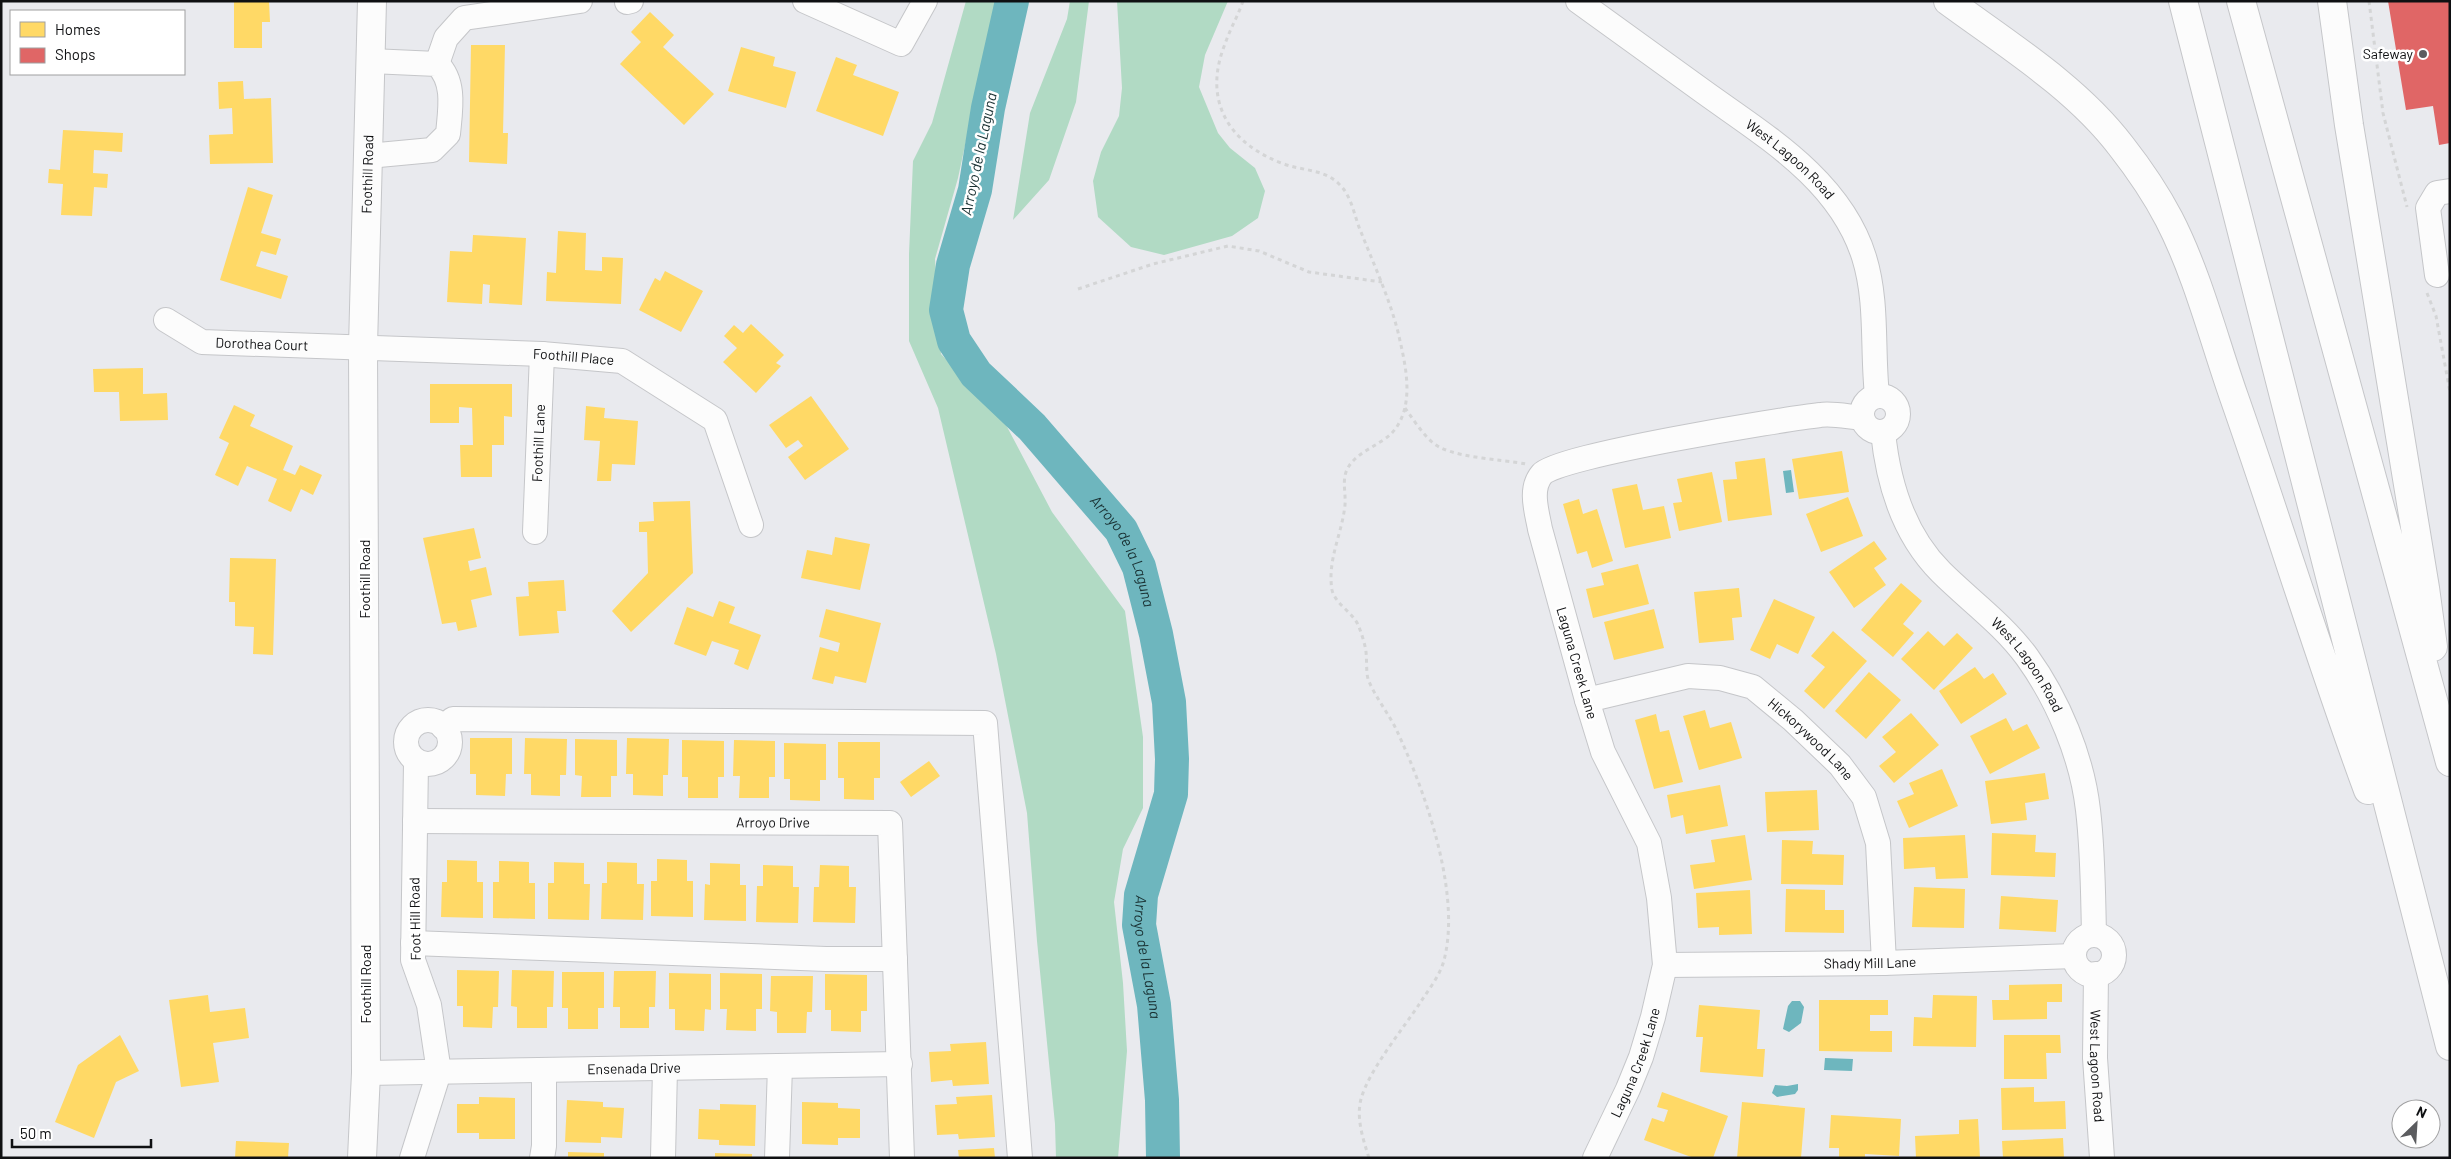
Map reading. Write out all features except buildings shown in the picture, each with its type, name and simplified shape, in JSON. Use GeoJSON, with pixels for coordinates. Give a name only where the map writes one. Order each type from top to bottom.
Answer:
{"type":"FeatureCollection","features":[{"type":"Feature","properties":{"kind":"main road","name":"Foothill Road"},"geometry":{"type":"LineString","coordinates":[[362,1158],[366,1073],[364,347],[372,1]]}},
{"type":"Feature","properties":{"kind":"main road"},"geometry":{"type":"LineString","coordinates":[[1948,1],[2049,76],[2087,108],[2120,144],[2147,182],[2169,220],[2187,263],[2250,441],[2331,689],[2420,930]]}},
{"type":"Feature","properties":{"kind":"main road"},"geometry":{"type":"LineString","coordinates":[[2183,1],[2450,1046]]}},
{"type":"Feature","properties":{"kind":"main road"},"geometry":{"type":"LineString","coordinates":[[2241,1],[2447,752]]}},
{"type":"Feature","properties":{"kind":"main road"},"geometry":{"type":"LineString","coordinates":[[2332,1],[2349,125],[2425,588],[2447,752]]}},
{"type":"Feature","properties":{"kind":"street"},"geometry":{"type":"LineString","coordinates":[[437,64],[446,38],[464,18],[580,1]]}},
{"type":"Feature","properties":{"kind":"street"},"geometry":{"type":"LineString","coordinates":[[627,2],[631,1]]}},
{"type":"Feature","properties":{"kind":"street"},"geometry":{"type":"LineString","coordinates":[[804,1],[902,44],[925,1]]}},
{"type":"Feature","properties":{"kind":"street","name":"West Lagoon Road"},"geometry":{"type":"LineString","coordinates":[[1578,1],[1788,152],[1820,184],[1845,216],[1863,256],[1873,299],[1877,395]]}},
{"type":"Feature","properties":{"kind":"street"},"geometry":{"type":"LineString","coordinates":[[368,156],[432,150],[448,134],[451,95],[444,71],[437,64],[371,61]]}},
{"type":"Feature","properties":{"kind":"street"},"geometry":{"type":"LineString","coordinates":[[2432,283],[2428,208],[2437,194],[2450,191]]}},
{"type":"Feature","properties":{"kind":"street","name":"Dorothea Court"},"geometry":{"type":"LineString","coordinates":[[166,320],[202,342],[364,347]]}},
{"type":"Feature","properties":{"kind":"street","name":"Foothill Place"},"geometry":{"type":"LineString","coordinates":[[364,347],[542,354],[622,361],[715,420],[751,525]]}},
{"type":"Feature","properties":{"kind":"street","name":"Foothill Lane"},"geometry":{"type":"LineString","coordinates":[[535,532],[542,354]]}},
{"type":"Feature","properties":{"kind":"street"},"geometry":{"type":"LineString","coordinates":[[1877,395],[1891,399],[1897,406],[1898,414],[1891,428],[1883,432],[1870,429],[1862,418],[1862,408],[1865,402],[1877,395]]}},
{"type":"Feature","properties":{"kind":"street"},"geometry":{"type":"LineString","coordinates":[[1542,474],[1555,466],[1579,459],[1741,427],[1823,414],[1862,418]]}},
{"type":"Feature","properties":{"kind":"street","name":"West Lagoon Road"},"geometry":{"type":"LineString","coordinates":[[1883,432],[1885,456],[1896,498],[1913,535],[1939,570],[2001,627],[2026,656],[2050,693],[2067,732],[2079,768],[2088,808],[2094,935]]}},
{"type":"Feature","properties":{"kind":"street","name":"Laguna Creek Lane"},"geometry":{"type":"LineString","coordinates":[[1542,474],[1535,489],[1534,503],[1587,700],[1603,752],[1649,842],[1659,898],[1665,965],[1653,1017],[1641,1057],[1595,1158]]}},
{"type":"Feature","properties":{"kind":"street","name":"Hickorywood Lane"},"geometry":{"type":"LineString","coordinates":[[1587,700],[1688,676],[1720,678],[1753,687],[1793,720],[1840,764],[1864,797],[1878,843],[1884,963]]}},
{"type":"Feature","properties":{"kind":"street","name":"Foot Hill Road"},"geometry":{"type":"LineString","coordinates":[[412,1158],[439,1072],[429,1005],[413,960],[416,763],[406,750],[407,733],[420,720],[424,719],[438,721],[443,727]]}},
{"type":"Feature","properties":{"kind":"street"},"geometry":{"type":"LineString","coordinates":[[416,763],[436,764],[446,757],[449,752],[450,734],[443,727],[453,720],[985,723],[1020,1158]]}},
{"type":"Feature","properties":{"kind":"street","name":"Arroyo Drive"},"geometry":{"type":"LineString","coordinates":[[415,821],[890,823],[902,1158]]}},
{"type":"Feature","properties":{"kind":"street"},"geometry":{"type":"LineString","coordinates":[[2094,935],[2108,940],[2114,956],[2108,968],[2096,974],[2081,970],[2074,956],[2077,944],[2084,937],[2094,935]]}},
{"type":"Feature","properties":{"kind":"street"},"geometry":{"type":"LineString","coordinates":[[413,943],[826,959],[895,959]]}},
{"type":"Feature","properties":{"kind":"street","name":"Shady Mill Lane"},"geometry":{"type":"LineString","coordinates":[[1665,965],[1884,963],[2074,956]]}},
{"type":"Feature","properties":{"kind":"street","name":"West Lagoon Road"},"geometry":{"type":"LineString","coordinates":[[2096,974],[2095,1058],[2102,1158]]}},
{"type":"Feature","properties":{"kind":"street","name":"Ensenada Drive"},"geometry":{"type":"LineString","coordinates":[[366,1073],[900,1064]]}},
{"type":"Feature","properties":{"kind":"street"},"geometry":{"type":"LineString","coordinates":[[777,1158],[780,1066]]}},
{"type":"Feature","properties":{"kind":"street"},"geometry":{"type":"LineString","coordinates":[[663,1158],[665,1068]]}},
{"type":"Feature","properties":{"kind":"street"},"geometry":{"type":"LineString","coordinates":[[542,1158],[544,1146],[544,1070]]}},
{"type":"Feature","properties":{"kind":"path"},"geometry":{"type":"LineString","coordinates":[[1243,1],[1224,46],[1218,73],[1217,97],[1225,120],[1246,145],[1266,157],[1290,166],[1322,172],[1341,185],[1352,204],[1359,228],[1382,283],[1396,327],[1406,372],[1405,407],[1393,432],[1350,464],[1344,479],[1345,503],[1331,564],[1332,594],[1357,621],[1366,647],[1368,677],[1412,764],[1436,835],[1445,881],[1449,924],[1445,959],[1435,979],[1373,1074],[1361,1100],[1360,1130],[1369,1158]]}},
{"type":"Feature","properties":{"kind":"path"},"geometry":{"type":"LineString","coordinates":[[2369,1],[2383,113],[2409,215]]}},
{"type":"Feature","properties":{"kind":"path"},"geometry":{"type":"LineString","coordinates":[[1078,289],[1153,264],[1228,246],[1259,251],[1309,272],[1382,283]]}},
{"type":"Feature","properties":{"kind":"path"},"geometry":{"type":"LineString","coordinates":[[2432,283],[2450,392]]}},
{"type":"Feature","properties":{"kind":"path"},"geometry":{"type":"LineString","coordinates":[[1405,407],[1433,443],[1459,455],[1492,458],[1532,465],[1542,474]]}},
{"type":"Feature","properties":{"kind":"green space"},"geometry":{"type":"Polygon","coordinates":[[[966,1],[996,1],[958,178],[935,259],[941,354],[1005,423],[1052,512],[1125,611],[1143,737],[1143,808],[1123,849],[1114,902],[1123,983],[1127,1051],[1118,1158],[1056,1158],[1055,1124],[1037,941],[1027,813],[996,654],[938,408],[909,341],[909,254],[913,161],[932,123],[966,1]]]}},
{"type":"Feature","properties":{"kind":"green space"},"geometry":{"type":"Polygon","coordinates":[[[1070,1],[1089,1],[1076,102],[1049,180],[1013,220],[1030,113],[1067,19],[1070,1]]]}},
{"type":"Feature","properties":{"kind":"green space"},"geometry":{"type":"Polygon","coordinates":[[[1117,1],[1228,1],[1205,55],[1199,87],[1218,133],[1230,148],[1255,168],[1265,191],[1258,218],[1232,236],[1164,255],[1131,247],[1098,217],[1093,181],[1101,152],[1119,116],[1122,88],[1117,1]]]}},
{"type":"Feature","properties":{"kind":"water"},"geometry":{"type":"Polygon","coordinates":[[[1791,470],[1794,492],[1786,493],[1783,471],[1791,470]]]}},
{"type":"Feature","properties":{"kind":"water"},"geometry":{"type":"Polygon","coordinates":[[[1792,1001],[1800,1001],[1804,1007],[1801,1023],[1789,1032],[1783,1029],[1788,1006],[1792,1001]]]}},
{"type":"Feature","properties":{"kind":"water"},"geometry":{"type":"Polygon","coordinates":[[[1825,1058],[1853,1059],[1852,1071],[1824,1070],[1825,1058]]]}},
{"type":"Feature","properties":{"kind":"water"},"geometry":{"type":"Polygon","coordinates":[[[1798,1084],[1798,1090],[1795,1094],[1777,1097],[1772,1093],[1775,1085],[1787,1086],[1798,1084]]]}},
{"type":"Feature","properties":{"kind":"waterway","name":"Arroyo de la Laguna"},"geometry":{"type":"LineString","coordinates":[[1012,1],[988,108],[975,190],[953,265],[946,310],[954,341],[976,374],[1032,427],[1121,530],[1139,567],[1156,634],[1169,702],[1172,759],[1171,794],[1141,895],[1139,925],[1154,1005],[1162,1100],[1163,1158]]}},
{"type":"Feature","properties":{"kind":"place","name":"Safeway"},"geometry":{"type":"Point","coordinates":[2423,54]}}]}
